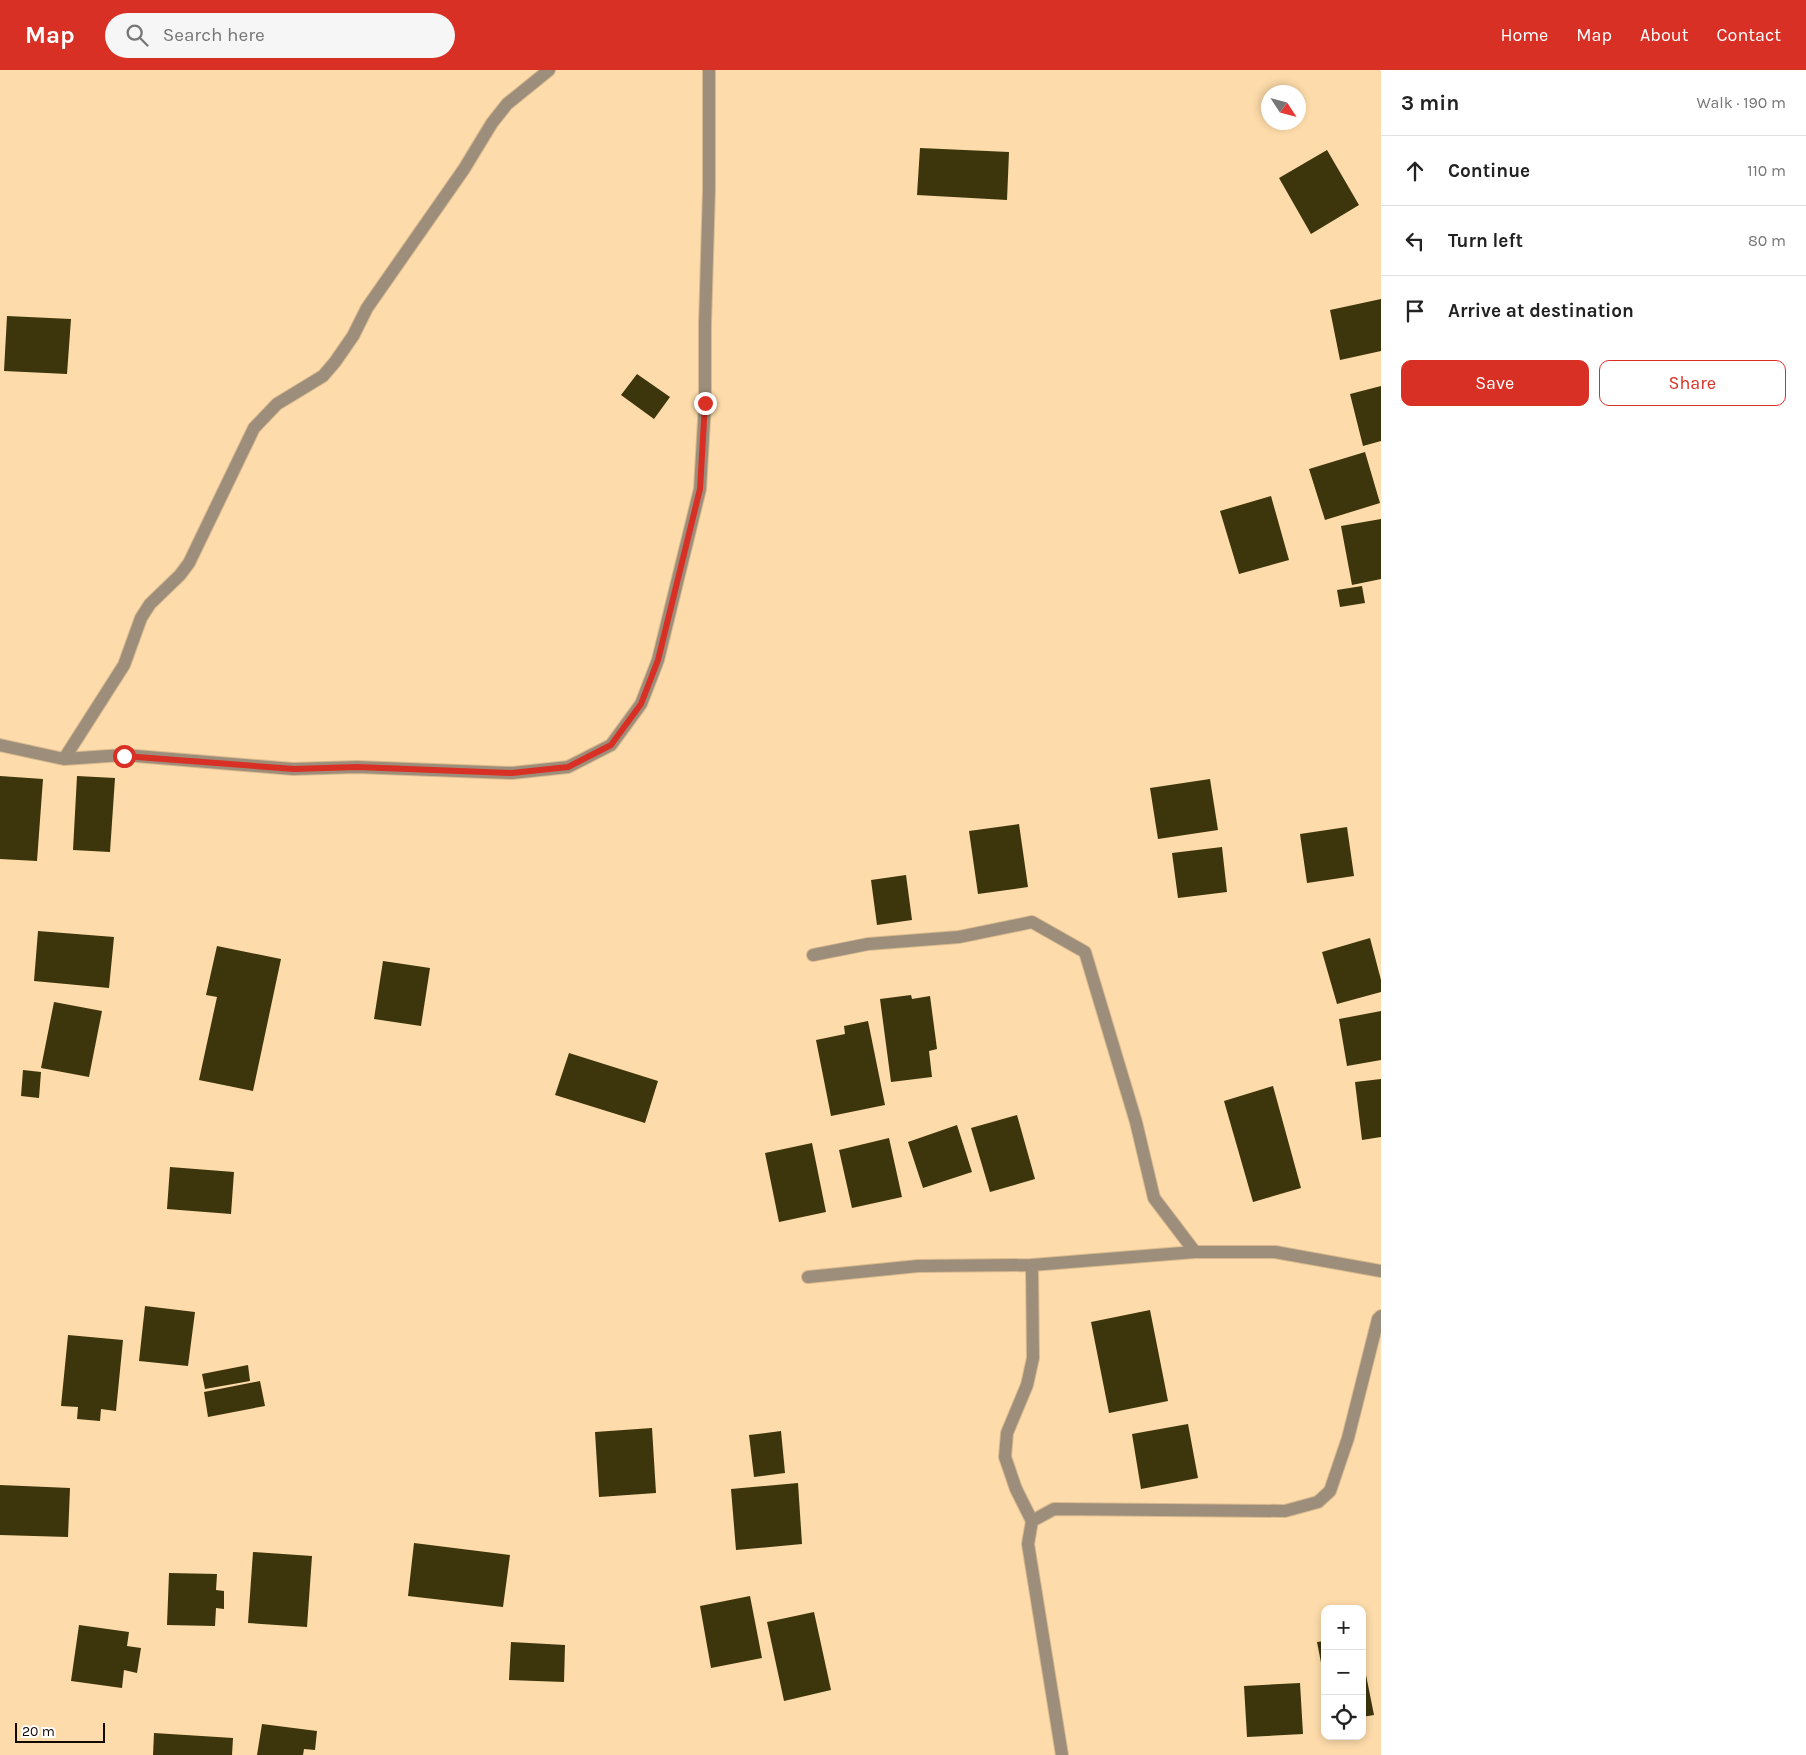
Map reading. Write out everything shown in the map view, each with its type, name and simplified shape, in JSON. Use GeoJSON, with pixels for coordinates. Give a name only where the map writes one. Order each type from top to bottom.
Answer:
{"type":"FeatureCollection","features":[{"type":"Feature","properties":{"kind":"street"},"geometry":{"type":"LineString","coordinates":[[64,760],[124,665],[141,618],[150,604],[180,575],[189,562],[254,428],[277,404],[323,376],[335,362],[353,336],[367,308],[464,169],[492,123],[507,104],[549,70]]}},
{"type":"Feature","properties":{"kind":"street"},"geometry":{"type":"LineString","coordinates":[[0,745],[64,760],[124,756],[294,769],[357,767],[512,773],[568,767],[611,745],[641,704],[658,660],[700,489],[705,403],[709,70]]}},
{"type":"Feature","properties":{"kind":"street"},"geometry":{"type":"LineString","coordinates":[[813,955],[868,944],[959,937],[1032,922],[1085,952],[1136,1122],[1154,1198],[1195,1252]]}},
{"type":"Feature","properties":{"kind":"street"},"geometry":{"type":"LineString","coordinates":[[808,1277],[918,1266],[1032,1265],[1195,1252],[1275,1252],[1381,1271]]}},
{"type":"Feature","properties":{"kind":"street"},"geometry":{"type":"LineString","coordinates":[[1032,1265],[1033,1358],[1027,1385],[1007,1433],[1006,1457],[1016,1488],[1032,1521],[1028,1544],[1062,1755]]}},
{"type":"Feature","properties":{"kind":"street"},"geometry":{"type":"LineString","coordinates":[[1032,1521],[1054,1509],[1285,1511],[1318,1502],[1330,1490],[1348,1438],[1378,1320],[1381,1316]]}},
{"type":"Feature","properties":{"kind":"building"},"geometry":{"type":"Polygon","coordinates":[[[920,148],[1009,152],[1007,200],[917,195],[920,148]]]}},
{"type":"Feature","properties":{"kind":"building"},"geometry":{"type":"Polygon","coordinates":[[[1327,150],[1359,205],[1311,234],[1279,178],[1327,150]]]}},
{"type":"Feature","properties":{"kind":"building"},"geometry":{"type":"Polygon","coordinates":[[[1381,299],[1381,351],[1340,360],[1330,310],[1381,299]]]}},
{"type":"Feature","properties":{"kind":"building"},"geometry":{"type":"Polygon","coordinates":[[[7,316],[71,319],[67,374],[4,371],[7,316]]]}},
{"type":"Feature","properties":{"kind":"building"},"geometry":{"type":"Polygon","coordinates":[[[637,374],[670,397],[654,419],[621,395],[637,374]]]}},
{"type":"Feature","properties":{"kind":"building"},"geometry":{"type":"Polygon","coordinates":[[[1381,386],[1381,441],[1363,446],[1350,394],[1381,386]]]}},
{"type":"Feature","properties":{"kind":"building"},"geometry":{"type":"Polygon","coordinates":[[[1365,452],[1380,503],[1325,520],[1309,469],[1365,452]]]}},
{"type":"Feature","properties":{"kind":"building"},"geometry":{"type":"Polygon","coordinates":[[[1271,496],[1289,560],[1239,574],[1220,511],[1271,496]]]}},
{"type":"Feature","properties":{"kind":"building"},"geometry":{"type":"Polygon","coordinates":[[[1381,519],[1381,579],[1352,585],[1341,526],[1381,519]]]}},
{"type":"Feature","properties":{"kind":"building"},"geometry":{"type":"Polygon","coordinates":[[[1362,586],[1365,603],[1340,607],[1337,590],[1362,586]]]}},
{"type":"Feature","properties":{"kind":"building"},"geometry":{"type":"Polygon","coordinates":[[[0,776],[43,779],[37,861],[0,859],[0,776]]]}},
{"type":"Feature","properties":{"kind":"building"},"geometry":{"type":"Polygon","coordinates":[[[77,776],[115,778],[110,852],[73,850],[77,776]]]}},
{"type":"Feature","properties":{"kind":"building"},"geometry":{"type":"Polygon","coordinates":[[[1210,779],[1218,830],[1158,839],[1150,788],[1210,779]]]}},
{"type":"Feature","properties":{"kind":"building"},"geometry":{"type":"Polygon","coordinates":[[[1019,824],[1028,887],[978,894],[969,831],[1019,824]]]}},
{"type":"Feature","properties":{"kind":"building"},"geometry":{"type":"Polygon","coordinates":[[[1347,827],[1354,876],[1307,883],[1300,834],[1347,827]]]}},
{"type":"Feature","properties":{"kind":"building"},"geometry":{"type":"Polygon","coordinates":[[[1222,847],[1227,892],[1178,898],[1172,853],[1222,847]]]}},
{"type":"Feature","properties":{"kind":"building"},"geometry":{"type":"Polygon","coordinates":[[[906,875],[912,920],[877,925],[871,880],[906,875]]]}},
{"type":"Feature","properties":{"kind":"building"},"geometry":{"type":"Polygon","coordinates":[[[38,931],[114,937],[109,988],[34,981],[38,931]]]}},
{"type":"Feature","properties":{"kind":"building"},"geometry":{"type":"Polygon","coordinates":[[[1370,938],[1381,980],[1381,992],[1337,1004],[1322,952],[1370,938]]]}},
{"type":"Feature","properties":{"kind":"building"},"geometry":{"type":"Polygon","coordinates":[[[217,946],[281,959],[253,1091],[199,1080],[217,997],[206,995],[217,946]]]}},
{"type":"Feature","properties":{"kind":"building"},"geometry":{"type":"Polygon","coordinates":[[[383,961],[430,968],[421,1026],[374,1019],[383,961]]]}},
{"type":"Feature","properties":{"kind":"building"},"geometry":{"type":"Polygon","coordinates":[[[911,995],[912,999],[930,996],[937,1049],[929,1051],[932,1077],[891,1082],[880,999],[911,995]]]}},
{"type":"Feature","properties":{"kind":"building"},"geometry":{"type":"Polygon","coordinates":[[[54,1002],[102,1011],[89,1077],[41,1068],[54,1002]]]}},
{"type":"Feature","properties":{"kind":"building"},"geometry":{"type":"Polygon","coordinates":[[[1381,1011],[1381,1060],[1347,1066],[1339,1019],[1381,1011]]]}},
{"type":"Feature","properties":{"kind":"building"},"geometry":{"type":"Polygon","coordinates":[[[868,1021],[885,1105],[831,1116],[816,1040],[845,1034],[844,1026],[868,1021]]]}},
{"type":"Feature","properties":{"kind":"building"},"geometry":{"type":"Polygon","coordinates":[[[569,1053],[658,1081],[645,1123],[555,1095],[569,1053]]]}},
{"type":"Feature","properties":{"kind":"building"},"geometry":{"type":"Polygon","coordinates":[[[23,1070],[41,1072],[39,1098],[21,1096],[23,1070]]]}},
{"type":"Feature","properties":{"kind":"building"},"geometry":{"type":"Polygon","coordinates":[[[1381,1079],[1381,1137],[1362,1140],[1355,1082],[1381,1079]]]}},
{"type":"Feature","properties":{"kind":"building"},"geometry":{"type":"Polygon","coordinates":[[[1273,1086],[1301,1188],[1253,1202],[1224,1101],[1273,1086]]]}},
{"type":"Feature","properties":{"kind":"building"},"geometry":{"type":"Polygon","coordinates":[[[1017,1115],[1035,1179],[990,1192],[971,1128],[1017,1115]]]}},
{"type":"Feature","properties":{"kind":"building"},"geometry":{"type":"Polygon","coordinates":[[[957,1125],[972,1172],[923,1188],[908,1142],[957,1125]]]}},
{"type":"Feature","properties":{"kind":"building"},"geometry":{"type":"Polygon","coordinates":[[[889,1138],[902,1197],[852,1208],[839,1150],[889,1138]]]}},
{"type":"Feature","properties":{"kind":"building"},"geometry":{"type":"Polygon","coordinates":[[[812,1143],[826,1212],[779,1222],[765,1153],[812,1143]]]}},
{"type":"Feature","properties":{"kind":"building"},"geometry":{"type":"Polygon","coordinates":[[[170,1167],[234,1172],[231,1214],[167,1209],[170,1167]]]}},
{"type":"Feature","properties":{"kind":"building"},"geometry":{"type":"Polygon","coordinates":[[[145,1306],[195,1312],[188,1366],[139,1361],[145,1306]]]}},
{"type":"Feature","properties":{"kind":"building"},"geometry":{"type":"Polygon","coordinates":[[[1150,1310],[1168,1401],[1109,1413],[1091,1322],[1150,1310]]]}},
{"type":"Feature","properties":{"kind":"building"},"geometry":{"type":"Polygon","coordinates":[[[68,1335],[123,1340],[116,1411],[101,1409],[100,1421],[77,1419],[78,1407],[61,1406],[68,1335]]]}},
{"type":"Feature","properties":{"kind":"building"},"geometry":{"type":"Polygon","coordinates":[[[248,1365],[250,1381],[205,1389],[202,1374],[248,1365]]]}},
{"type":"Feature","properties":{"kind":"building"},"geometry":{"type":"Polygon","coordinates":[[[260,1381],[265,1406],[208,1417],[204,1392],[260,1381]]]}},
{"type":"Feature","properties":{"kind":"building"},"geometry":{"type":"Polygon","coordinates":[[[1188,1424],[1198,1478],[1141,1489],[1132,1434],[1188,1424]]]}},
{"type":"Feature","properties":{"kind":"building"},"geometry":{"type":"Polygon","coordinates":[[[652,1428],[656,1493],[599,1497],[595,1432],[652,1428]]]}},
{"type":"Feature","properties":{"kind":"building"},"geometry":{"type":"Polygon","coordinates":[[[781,1431],[785,1473],[754,1477],[749,1435],[781,1431]]]}},
{"type":"Feature","properties":{"kind":"building"},"geometry":{"type":"Polygon","coordinates":[[[798,1483],[802,1544],[736,1550],[731,1489],[798,1483]]]}},
{"type":"Feature","properties":{"kind":"building"},"geometry":{"type":"Polygon","coordinates":[[[0,1485],[70,1488],[68,1537],[0,1535],[0,1485]]]}},
{"type":"Feature","properties":{"kind":"building"},"geometry":{"type":"Polygon","coordinates":[[[414,1543],[510,1555],[503,1607],[408,1596],[414,1543]]]}},
{"type":"Feature","properties":{"kind":"building"},"geometry":{"type":"Polygon","coordinates":[[[253,1552],[312,1556],[307,1627],[248,1623],[253,1552]]]}},
{"type":"Feature","properties":{"kind":"building"},"geometry":{"type":"Polygon","coordinates":[[[169,1573],[217,1574],[216,1590],[224,1591],[224,1609],[216,1608],[215,1626],[167,1625],[169,1573]]]}},
{"type":"Feature","properties":{"kind":"building"},"geometry":{"type":"Polygon","coordinates":[[[750,1596],[762,1658],[711,1668],[700,1606],[750,1596]]]}},
{"type":"Feature","properties":{"kind":"building"},"geometry":{"type":"Polygon","coordinates":[[[814,1612],[831,1690],[784,1701],[767,1622],[814,1612]]]}},
{"type":"Feature","properties":{"kind":"building"},"geometry":{"type":"Polygon","coordinates":[[[79,1625],[129,1632],[127,1646],[141,1648],[137,1673],[124,1670],[122,1688],[71,1681],[79,1625]]]}},
{"type":"Feature","properties":{"kind":"building"},"geometry":{"type":"Polygon","coordinates":[[[511,1642],[565,1645],[564,1682],[509,1680],[511,1642]]]}},
{"type":"Feature","properties":{"kind":"building"},"geometry":{"type":"Polygon","coordinates":[[[1317,1642],[1321,1642],[1321,1663],[1317,1642]]]}},
{"type":"Feature","properties":{"kind":"building"},"geometry":{"type":"Polygon","coordinates":[[[1366,1675],[1374,1715],[1366,1716],[1366,1675]]]}},
{"type":"Feature","properties":{"kind":"building"},"geometry":{"type":"Polygon","coordinates":[[[1300,1683],[1303,1734],[1247,1737],[1244,1686],[1300,1683]]]}},
{"type":"Feature","properties":{"kind":"building"},"geometry":{"type":"Polygon","coordinates":[[[262,1724],[317,1731],[315,1750],[304,1749],[303,1755],[257,1755],[262,1724]]]}},
{"type":"Feature","properties":{"kind":"building"},"geometry":{"type":"Polygon","coordinates":[[[154,1733],[233,1738],[232,1755],[153,1755],[154,1733]]]}},
{"type":"Feature","properties":{"kind":"route"},"geometry":{"type":"LineString","coordinates":[[124,756],[294,769],[357,767],[512,773],[568,767],[611,745],[641,704],[658,660],[700,489],[705,403]]}}]}
